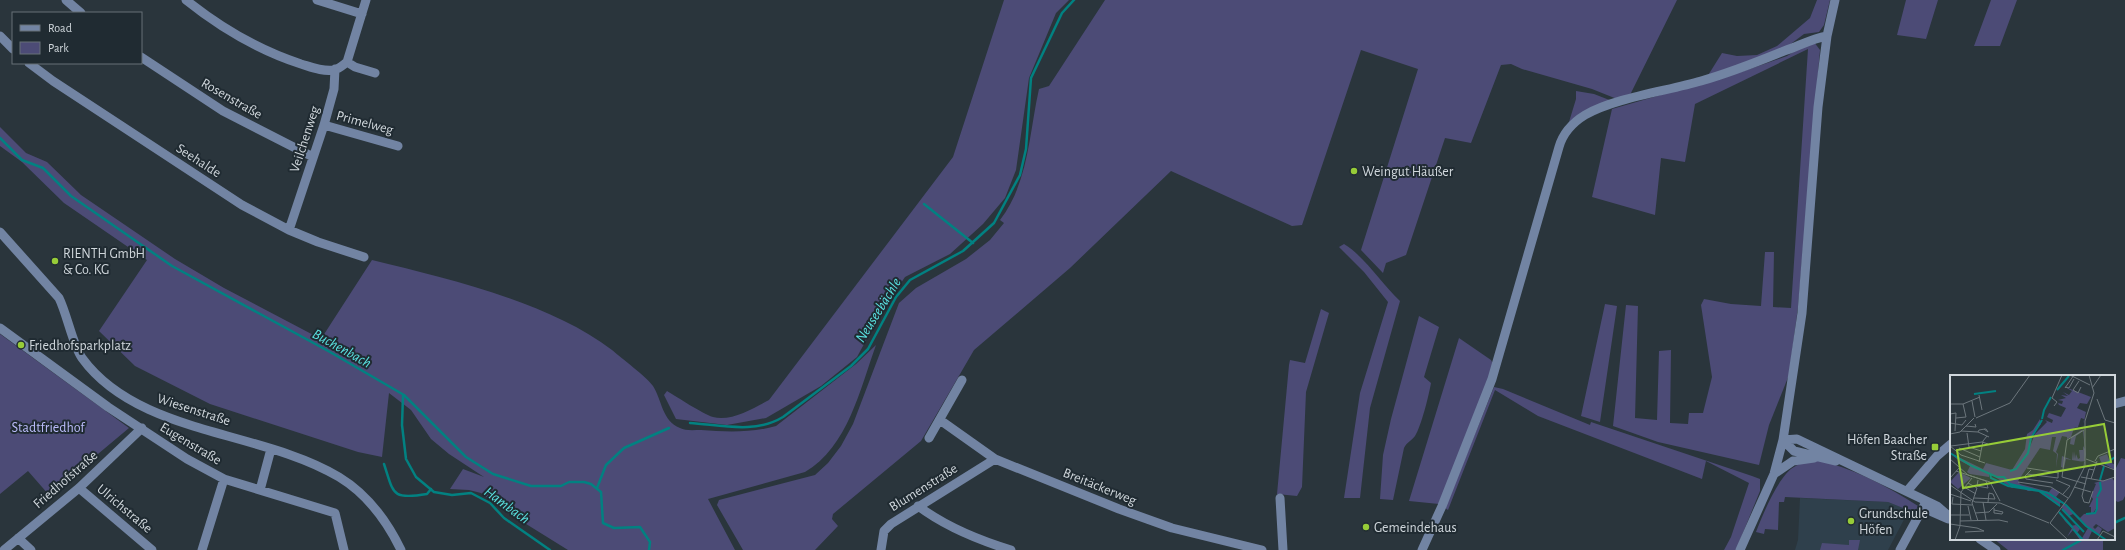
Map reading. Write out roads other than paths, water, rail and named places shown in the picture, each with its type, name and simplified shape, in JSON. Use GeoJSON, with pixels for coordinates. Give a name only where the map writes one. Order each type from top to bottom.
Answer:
{"type":"FeatureCollection","features":[{"type":"Feature","properties":{"kind":"street"},"geometry":{"type":"LineString","coordinates":[[66,0],[80,12]]}},
{"type":"Feature","properties":{"kind":"street"},"geometry":{"type":"LineString","coordinates":[[186,0],[230,32],[256,47],[306,65],[325,70],[335,69],[347,62],[366,0]]}},
{"type":"Feature","properties":{"kind":"street"},"geometry":{"type":"LineString","coordinates":[[317,0],[362,14]]}},
{"type":"Feature","properties":{"kind":"street"},"geometry":{"type":"LineString","coordinates":[[1740,550],[1774,474],[1783,440],[1806,279],[1818,114],[1827,36],[1835,0]]}},
{"type":"Feature","properties":{"kind":"street"},"geometry":{"type":"LineString","coordinates":[[0,36],[12,48]]}},
{"type":"Feature","properties":{"kind":"street"},"geometry":{"type":"LineString","coordinates":[[1423,548],[1442,506],[1492,379],[1558,147],[1562,137],[1569,128],[1574,122],[1597,108],[1702,81],[1765,59],[1803,42],[1827,36]]}},
{"type":"Feature","properties":{"kind":"street","name":"Rosenstraße"},"geometry":{"type":"LineString","coordinates":[[142,58],[223,111],[313,157]]}},
{"type":"Feature","properties":{"kind":"street"},"geometry":{"type":"LineString","coordinates":[[347,62],[355,68],[376,73]]}},
{"type":"Feature","properties":{"kind":"street","name":"Seehalde"},"geometry":{"type":"LineString","coordinates":[[30,64],[53,81],[242,205],[289,230],[318,242],[364,257]]}},
{"type":"Feature","properties":{"kind":"street","name":"Veilchenweg"},"geometry":{"type":"LineString","coordinates":[[289,230],[324,126],[334,89],[335,69]]}},
{"type":"Feature","properties":{"kind":"street","name":"Primelweg"},"geometry":{"type":"LineString","coordinates":[[324,126],[398,146]]}},
{"type":"Feature","properties":{"kind":"street","name":"Wiesenstraße"},"geometry":{"type":"LineString","coordinates":[[0,232],[59,298],[66,311],[81,356],[100,378],[118,391],[157,414],[306,461],[340,477],[367,499],[388,524],[401,550]]}},
{"type":"Feature","properties":{"kind":"street"},"geometry":{"type":"LineString","coordinates":[[0,246],[8,240]]}},
{"type":"Feature","properties":{"kind":"street","name":"Eugenstraße"},"geometry":{"type":"LineString","coordinates":[[0,328],[108,407],[187,459],[224,479],[202,550]]}},
{"type":"Feature","properties":{"kind":"street"},"geometry":{"type":"LineString","coordinates":[[929,438],[962,380]]}},
{"type":"Feature","properties":{"kind":"street"},"geometry":{"type":"LineString","coordinates":[[108,407],[118,391]]}},
{"type":"Feature","properties":{"kind":"street"},"geometry":{"type":"LineString","coordinates":[[2115,404],[2125,401]]}},
{"type":"Feature","properties":{"kind":"street","name":"Breitäckerweg"},"geometry":{"type":"LineString","coordinates":[[940,420],[995,459],[1165,526],[1234,545],[1262,550]]}},
{"type":"Feature","properties":{"kind":"street","name":"Friedhofstraße"},"geometry":{"type":"LineString","coordinates":[[4,550],[79,488],[142,428]]}},
{"type":"Feature","properties":{"kind":"street"},"geometry":{"type":"LineString","coordinates":[[1783,440],[1797,439],[1908,490],[1926,502],[1932,512],[1950,519]]}},
{"type":"Feature","properties":{"kind":"street"},"geometry":{"type":"LineString","coordinates":[[1783,440],[1794,451],[1851,465]]}},
{"type":"Feature","properties":{"kind":"street"},"geometry":{"type":"LineString","coordinates":[[1908,490],[1936,456],[1950,445]]}},
{"type":"Feature","properties":{"kind":"street"},"geometry":{"type":"LineString","coordinates":[[260,490],[271,449]]}},
{"type":"Feature","properties":{"kind":"street"},"geometry":{"type":"LineString","coordinates":[[1774,474],[1793,461],[1810,457],[1826,459]]}},
{"type":"Feature","properties":{"kind":"street","name":"Blumenstraße"},"geometry":{"type":"LineString","coordinates":[[881,550],[884,531],[891,524],[995,459]]}},
{"type":"Feature","properties":{"kind":"street"},"geometry":{"type":"LineString","coordinates":[[224,479],[336,512],[344,550]]}},
{"type":"Feature","properties":{"kind":"street","name":"Ulrichstraße"},"geometry":{"type":"LineString","coordinates":[[79,488],[152,550]]}},
{"type":"Feature","properties":{"kind":"street"},"geometry":{"type":"LineString","coordinates":[[1280,498],[1283,550]]}},
{"type":"Feature","properties":{"kind":"street"},"geometry":{"type":"LineString","coordinates":[[1900,550],[1926,502]]}},
{"type":"Feature","properties":{"kind":"street"},"geometry":{"type":"LineString","coordinates":[[918,506],[932,516],[978,540],[1011,550]]}},
{"type":"Feature","properties":{"kind":"street"},"geometry":{"type":"LineString","coordinates":[[18,538],[31,550]]}},
{"type":"Feature","properties":{"kind":"street"},"geometry":{"type":"LineString","coordinates":[[1981,540],[1996,550]]}},
{"type":"Feature","properties":{"kind":"waterway","name":"Neuseebächle"},"geometry":{"type":"LineString","coordinates":[[690,423],[749,427],[772,422],[783,417],[851,366],[868,349],[896,297],[910,280],[963,251],[994,223],[1020,175],[1026,149],[1031,78],[1062,13],[1074,0]]}},
{"type":"Feature","properties":{"kind":"waterway","name":"Buchenbach"},"geometry":{"type":"LineString","coordinates":[[0,138],[22,160],[43,168],[71,196],[172,266],[330,352],[404,395],[466,457],[493,474],[531,486],[561,486],[569,482],[584,482],[591,484],[601,492],[603,523],[614,528],[640,527],[650,542],[649,550]]}},
{"type":"Feature","properties":{"kind":"waterway"},"geometry":{"type":"LineString","coordinates":[[924,204],[973,243]]}},
{"type":"Feature","properties":{"kind":"waterway","name":"Hambach"},"geometry":{"type":"LineString","coordinates":[[403,396],[402,425],[406,459],[416,477],[434,492],[452,495],[471,493],[490,503],[504,518],[550,550]]}},
{"type":"Feature","properties":{"kind":"waterway","name":"Neuseebächle"},"geometry":{"type":"LineString","coordinates":[[597,488],[606,465],[624,448],[669,428]]}},
{"type":"Feature","properties":{"kind":"waterway"},"geometry":{"type":"LineString","coordinates":[[384,464],[393,488],[400,495],[415,496],[427,494],[431,489]]}},
{"type":"Feature","properties":{"kind":"waterway"},"geometry":{"type":"LineString","coordinates":[[2115,523],[2125,518]]}},
{"type":"Feature","properties":{"kind":"waterway"},"geometry":{"type":"LineString","coordinates":[[2063,550],[2081,540]]}},
{"type":"Feature","properties":{"kind":"place","name":"Weingut Häußer"},"geometry":{"type":"Point","coordinates":[1354,171]}},
{"type":"Feature","properties":{"kind":"place","name":"RIENTH GmbH & Co. KG"},"geometry":{"type":"Point","coordinates":[55,261]}},
{"type":"Feature","properties":{"kind":"place","name":"Friedhofsparkplatz"},"geometry":{"type":"Point","coordinates":[21,345]}},
{"type":"Feature","properties":{"kind":"place","name":"Höfen Baacher Straße"},"geometry":{"type":"Point","coordinates":[1935,447]}},
{"type":"Feature","properties":{"kind":"place","name":"Grundschule Höfen"},"geometry":{"type":"Point","coordinates":[1851,521]}},
{"type":"Feature","properties":{"kind":"place","name":"Gemeindehaus"},"geometry":{"type":"Point","coordinates":[1366,527]}},
{"type":"Feature","properties":{"kind":"park label","name":"Stadtfriedhof"},"geometry":{"type":"Point","coordinates":[48,427]}}]}
